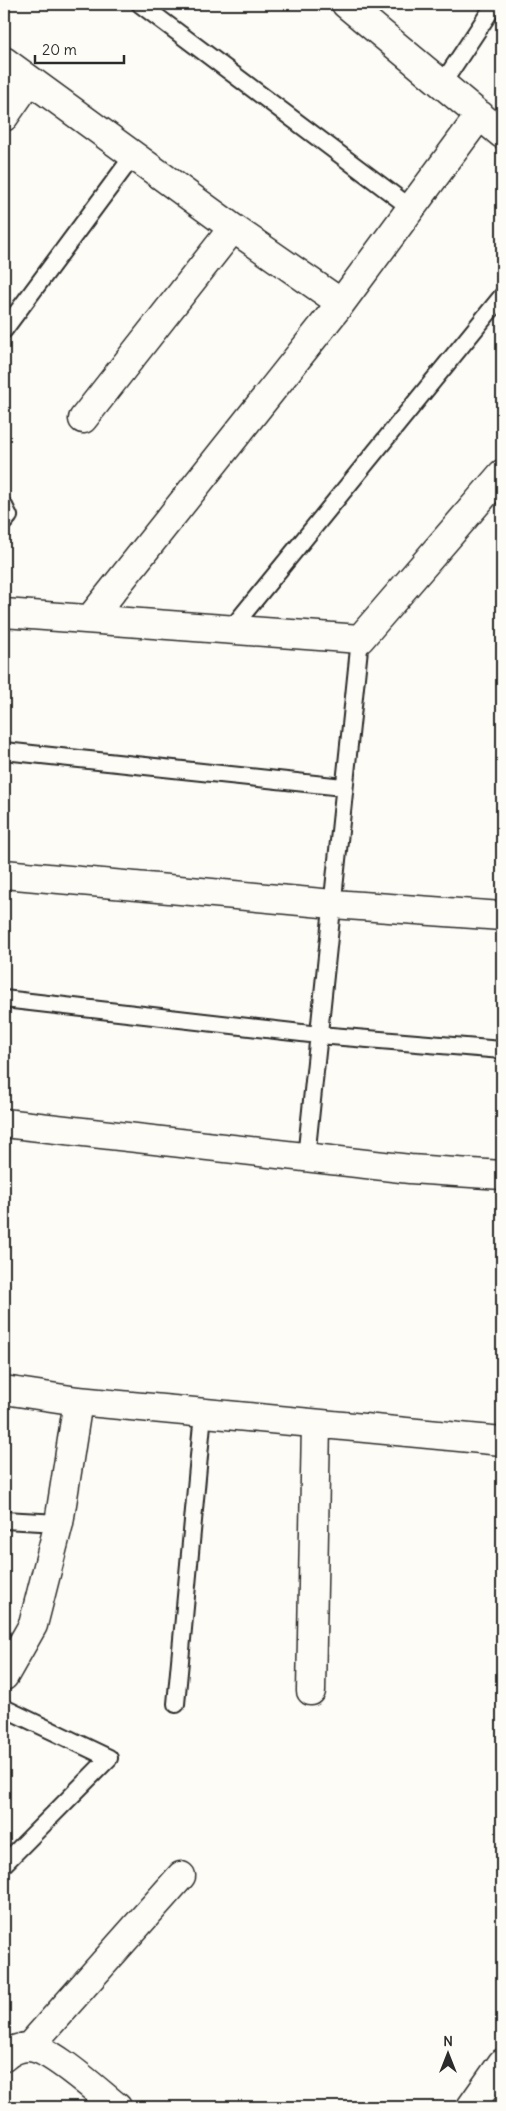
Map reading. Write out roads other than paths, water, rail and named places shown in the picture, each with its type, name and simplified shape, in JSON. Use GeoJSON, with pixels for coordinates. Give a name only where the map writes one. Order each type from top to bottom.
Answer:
{"type":"FeatureCollection","features":[{"type":"Feature","properties":{"kind":"street"},"geometry":{"type":"LineString","coordinates":[[346,4],[502,134]]}},
{"type":"Feature","properties":{"kind":"street"},"geometry":{"type":"LineString","coordinates":[[4,61],[133,156],[341,303]]}},
{"type":"Feature","properties":{"kind":"street"},"geometry":{"type":"LineString","coordinates":[[4,117],[29,81]]}},
{"type":"Feature","properties":{"kind":"street"},"geometry":{"type":"LineString","coordinates":[[90,619],[341,303],[480,115]]}},
{"type":"Feature","properties":{"kind":"street"},"geometry":{"type":"LineString","coordinates":[[83,419],[234,228]]}},
{"type":"Feature","properties":{"kind":"street"},"geometry":{"type":"LineString","coordinates":[[4,613],[360,639],[502,474]]}},
{"type":"Feature","properties":{"kind":"street"},"geometry":{"type":"LineString","coordinates":[[4,874],[332,904],[502,916]]}},
{"type":"Feature","properties":{"kind":"street"},"geometry":{"type":"LineString","coordinates":[[4,1123],[410,1169],[502,1175]]}},
{"type":"Feature","properties":{"kind":"street"},"geometry":{"type":"LineString","coordinates":[[4,1390],[78,1401],[502,1441]]}},
{"type":"Feature","properties":{"kind":"street"},"geometry":{"type":"LineString","coordinates":[[4,1676],[33,1625],[60,1524],[78,1401]]}},
{"type":"Feature","properties":{"kind":"street"},"geometry":{"type":"LineString","coordinates":[[311,1692],[316,1424]]}},
{"type":"Feature","properties":{"kind":"street"},"geometry":{"type":"LineString","coordinates":[[29,2047],[181,1876]]}},
{"type":"Feature","properties":{"kind":"street"},"geometry":{"type":"LineString","coordinates":[[4,2057],[11,2051],[29,2047],[49,2054],[117,2107]]}},
{"type":"Feature","properties":{"kind":"street"},"geometry":{"type":"LineString","coordinates":[[470,2107],[502,2063]]}},
{"type":"Feature","properties":{"kind":"lane"},"geometry":{"type":"LineString","coordinates":[[140,4],[411,208]]}},
{"type":"Feature","properties":{"kind":"lane"},"geometry":{"type":"LineString","coordinates":[[442,84],[496,4]]}},
{"type":"Feature","properties":{"kind":"lane"},"geometry":{"type":"LineString","coordinates":[[4,330],[133,156]]}},
{"type":"Feature","properties":{"kind":"lane"},"geometry":{"type":"LineString","coordinates":[[231,630],[502,296]]}},
{"type":"Feature","properties":{"kind":"lane"},"geometry":{"type":"LineString","coordinates":[[4,506],[9,516],[4,522]]}},
{"type":"Feature","properties":{"kind":"lane"},"geometry":{"type":"LineString","coordinates":[[306,1158],[343,787],[360,639]]}},
{"type":"Feature","properties":{"kind":"lane"},"geometry":{"type":"LineString","coordinates":[[4,752],[343,787]]}},
{"type":"Feature","properties":{"kind":"lane"},"geometry":{"type":"LineString","coordinates":[[4,999],[319,1035],[502,1050]]}},
{"type":"Feature","properties":{"kind":"lane"},"geometry":{"type":"LineString","coordinates":[[176,1704],[203,1413]]}},
{"type":"Feature","properties":{"kind":"lane"},"geometry":{"type":"LineString","coordinates":[[4,1520],[60,1524]]}},
{"type":"Feature","properties":{"kind":"lane"},"geometry":{"type":"LineString","coordinates":[[4,1708],[109,1758],[4,1864]]}}]}
